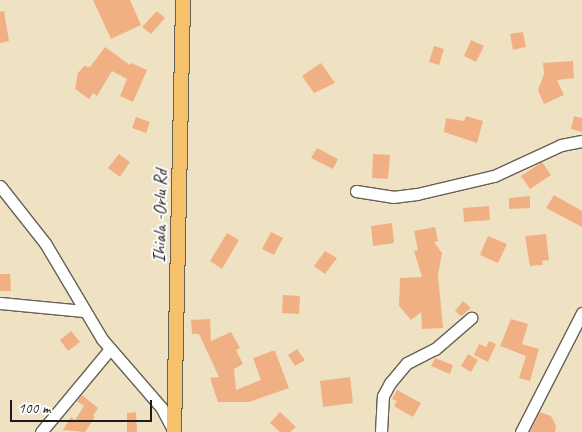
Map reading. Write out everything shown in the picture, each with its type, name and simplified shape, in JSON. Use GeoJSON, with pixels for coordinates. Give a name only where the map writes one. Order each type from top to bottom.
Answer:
{"type":"FeatureCollection","features":[{"type":"Feature","properties":{"kind":"main road","name":"Ihiala -Orlu Rd"},"geometry":{"type":"LineString","coordinates":[[174,432],[182,0]]}},
{"type":"Feature","properties":{"kind":"street"},"geometry":{"type":"LineString","coordinates":[[356,191],[393,197],[417,194],[494,176],[561,146],[582,141]]}},
{"type":"Feature","properties":{"kind":"street"},"geometry":{"type":"LineString","coordinates":[[0,186],[45,243],[84,311],[110,349],[161,407],[174,432]]}},
{"type":"Feature","properties":{"kind":"street"},"geometry":{"type":"LineString","coordinates":[[0,304],[84,311]]}},
{"type":"Feature","properties":{"kind":"street"},"geometry":{"type":"LineString","coordinates":[[521,432],[582,314]]}},
{"type":"Feature","properties":{"kind":"street"},"geometry":{"type":"LineString","coordinates":[[381,432],[383,396],[390,383],[407,363],[435,349],[471,318]]}},
{"type":"Feature","properties":{"kind":"street"},"geometry":{"type":"LineString","coordinates":[[41,432],[110,349]]}},
{"type":"Feature","properties":{"kind":"building"},"geometry":{"type":"Polygon","coordinates":[[[93,0],[130,0],[141,25],[111,39],[93,0]]]}},
{"type":"Feature","properties":{"kind":"building"},"geometry":{"type":"Polygon","coordinates":[[[4,11],[9,41],[0,43],[0,12],[4,11]]]}},
{"type":"Feature","properties":{"kind":"building"},"geometry":{"type":"Polygon","coordinates":[[[157,11],[165,18],[151,34],[142,27],[157,11]]]}},
{"type":"Feature","properties":{"kind":"building"},"geometry":{"type":"Polygon","coordinates":[[[523,32],[526,47],[513,50],[510,34],[523,32]]]}},
{"type":"Feature","properties":{"kind":"building"},"geometry":{"type":"Polygon","coordinates":[[[471,40],[484,46],[476,62],[464,56],[471,40]]]}},
{"type":"Feature","properties":{"kind":"building"},"geometry":{"type":"Polygon","coordinates":[[[434,46],[444,49],[439,65],[429,62],[434,46]]]}},
{"type":"Feature","properties":{"kind":"building"},"geometry":{"type":"Polygon","coordinates":[[[105,47],[130,65],[131,63],[147,70],[133,102],[120,96],[127,79],[112,71],[97,96],[93,93],[89,99],[75,89],[78,73],[84,66],[90,67],[105,47]]]}},
{"type":"Feature","properties":{"kind":"building"},"geometry":{"type":"Polygon","coordinates":[[[573,61],[574,78],[557,80],[564,95],[544,104],[538,90],[544,74],[543,63],[573,61]]]}},
{"type":"Feature","properties":{"kind":"building"},"geometry":{"type":"Polygon","coordinates":[[[321,63],[335,83],[314,93],[302,76],[321,63]]]}},
{"type":"Feature","properties":{"kind":"building"},"geometry":{"type":"Polygon","coordinates":[[[466,116],[483,121],[477,143],[444,132],[446,118],[464,121],[466,116]]]}},
{"type":"Feature","properties":{"kind":"building"},"geometry":{"type":"Polygon","coordinates":[[[574,116],[582,118],[582,132],[571,129],[574,116]]]}},
{"type":"Feature","properties":{"kind":"building"},"geometry":{"type":"Polygon","coordinates":[[[136,117],[150,122],[146,133],[132,128],[136,117]]]}},
{"type":"Feature","properties":{"kind":"building"},"geometry":{"type":"Polygon","coordinates":[[[317,148],[338,159],[333,169],[311,158],[317,148]]]}},
{"type":"Feature","properties":{"kind":"building"},"geometry":{"type":"Polygon","coordinates":[[[119,154],[130,162],[120,177],[108,168],[119,154]]]}},
{"type":"Feature","properties":{"kind":"building"},"geometry":{"type":"Polygon","coordinates":[[[373,154],[390,155],[388,179],[372,178],[373,154]]]}},
{"type":"Feature","properties":{"kind":"building"},"geometry":{"type":"Polygon","coordinates":[[[542,162],[551,175],[530,189],[521,176],[542,162]]]}},
{"type":"Feature","properties":{"kind":"building"},"geometry":{"type":"Polygon","coordinates":[[[554,195],[582,211],[582,227],[546,208],[554,195]]]}},
{"type":"Feature","properties":{"kind":"building"},"geometry":{"type":"Polygon","coordinates":[[[530,196],[530,208],[509,209],[509,198],[530,196]]]}},
{"type":"Feature","properties":{"kind":"building"},"geometry":{"type":"Polygon","coordinates":[[[489,206],[490,220],[464,222],[463,208],[489,206]]]}},
{"type":"Feature","properties":{"kind":"building"},"geometry":{"type":"Polygon","coordinates":[[[392,223],[394,243],[373,246],[371,226],[392,223]]]}},
{"type":"Feature","properties":{"kind":"building"},"geometry":{"type":"Polygon","coordinates":[[[435,227],[438,241],[434,242],[442,253],[438,275],[443,328],[422,329],[421,312],[411,320],[399,306],[400,278],[422,277],[414,251],[418,250],[414,231],[435,227]]]}},
{"type":"Feature","properties":{"kind":"building"},"geometry":{"type":"Polygon","coordinates":[[[271,232],[283,238],[274,255],[262,249],[271,232]]]}},
{"type":"Feature","properties":{"kind":"building"},"geometry":{"type":"Polygon","coordinates":[[[227,233],[239,240],[222,269],[210,261],[227,233]]]}},
{"type":"Feature","properties":{"kind":"building"},"geometry":{"type":"Polygon","coordinates":[[[546,234],[549,260],[542,261],[543,265],[530,266],[525,236],[546,234]]]}},
{"type":"Feature","properties":{"kind":"building"},"geometry":{"type":"Polygon","coordinates":[[[488,236],[507,244],[498,263],[480,255],[488,236]]]}},
{"type":"Feature","properties":{"kind":"building"},"geometry":{"type":"Polygon","coordinates":[[[325,251],[337,258],[325,274],[314,266],[325,251]]]}},
{"type":"Feature","properties":{"kind":"building"},"geometry":{"type":"Polygon","coordinates":[[[0,274],[10,274],[11,291],[0,291],[0,274]]]}},
{"type":"Feature","properties":{"kind":"building"},"geometry":{"type":"Polygon","coordinates":[[[283,295],[300,296],[299,314],[282,313],[283,295]]]}},
{"type":"Feature","properties":{"kind":"building"},"geometry":{"type":"Polygon","coordinates":[[[463,301],[471,308],[461,316],[455,311],[463,301]]]}},
{"type":"Feature","properties":{"kind":"building"},"geometry":{"type":"Polygon","coordinates":[[[210,319],[211,341],[231,332],[240,348],[236,350],[243,364],[234,369],[236,390],[261,380],[253,358],[272,351],[275,351],[289,388],[249,402],[218,402],[210,378],[219,377],[199,334],[192,334],[191,320],[210,319]]]}},
{"type":"Feature","properties":{"kind":"building"},"geometry":{"type":"Polygon","coordinates":[[[511,319],[528,324],[522,344],[539,349],[530,381],[519,378],[526,356],[500,346],[511,319]]]}},
{"type":"Feature","properties":{"kind":"building"},"geometry":{"type":"Polygon","coordinates":[[[71,331],[80,342],[68,351],[60,340],[71,331]]]}},
{"type":"Feature","properties":{"kind":"building"},"geometry":{"type":"Polygon","coordinates":[[[489,341],[496,344],[488,362],[474,355],[479,344],[486,347],[489,341]]]}},
{"type":"Feature","properties":{"kind":"building"},"geometry":{"type":"Polygon","coordinates":[[[297,349],[305,360],[295,366],[288,355],[297,349]]]}},
{"type":"Feature","properties":{"kind":"building"},"geometry":{"type":"Polygon","coordinates":[[[468,354],[478,360],[471,372],[461,366],[468,354]]]}},
{"type":"Feature","properties":{"kind":"building"},"geometry":{"type":"Polygon","coordinates":[[[435,358],[453,365],[450,374],[431,366],[435,358]]]}},
{"type":"Feature","properties":{"kind":"building"},"geometry":{"type":"Polygon","coordinates":[[[350,377],[353,403],[323,407],[320,381],[350,377]]]}},
{"type":"Feature","properties":{"kind":"building"},"geometry":{"type":"Polygon","coordinates":[[[397,390],[421,403],[413,417],[394,406],[397,401],[392,399],[397,390]]]}},
{"type":"Feature","properties":{"kind":"building"},"geometry":{"type":"Polygon","coordinates":[[[82,395],[98,408],[93,416],[95,417],[85,432],[63,430],[71,417],[75,420],[84,406],[77,401],[82,395]]]}},
{"type":"Feature","properties":{"kind":"building"},"geometry":{"type":"Polygon","coordinates":[[[136,412],[137,432],[127,432],[127,413],[136,412]]]}},
{"type":"Feature","properties":{"kind":"building"},"geometry":{"type":"Polygon","coordinates":[[[280,412],[296,427],[290,432],[280,432],[270,423],[280,412]]]}},
{"type":"Feature","properties":{"kind":"building"},"geometry":{"type":"Polygon","coordinates":[[[540,412],[551,416],[556,426],[555,432],[530,432],[540,412]]]}}]}
